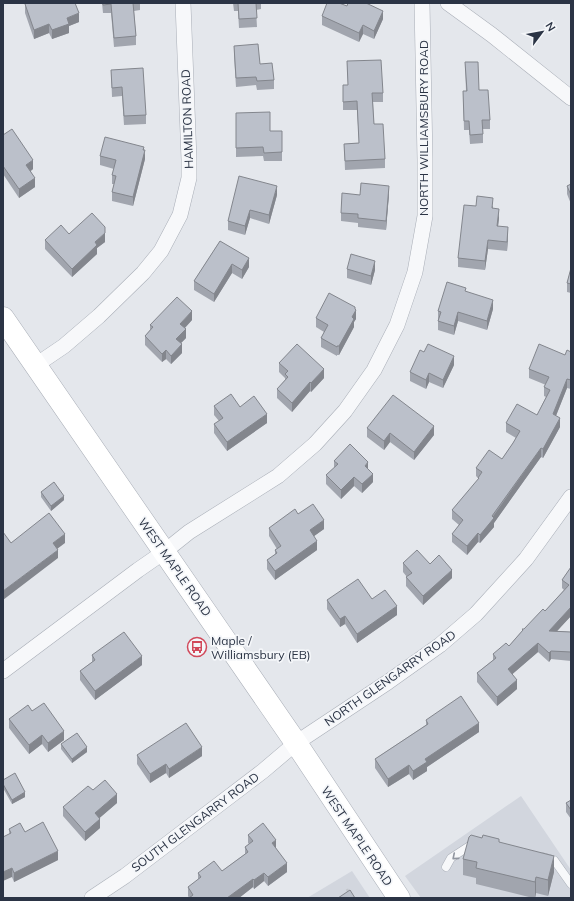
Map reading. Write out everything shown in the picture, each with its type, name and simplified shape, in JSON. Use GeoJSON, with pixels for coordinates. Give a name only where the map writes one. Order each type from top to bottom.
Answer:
{"type":"FeatureCollection","features":[{"type":"Feature","properties":{"kind":"main road","name":"WEST MAPLE ROAD"},"geometry":{"type":"LineString","coordinates":[[3,318],[296,743],[399,898]]}},
{"type":"Feature","properties":{"kind":"street","name":"HAMILTON ROAD"},"geometry":{"type":"LineString","coordinates":[[36,365],[64,346],[143,273],[161,251],[180,215],[189,178],[183,3]]}},
{"type":"Feature","properties":{"kind":"street","name":"NORTH WILLIAMSBURY ROAD"},"geometry":{"type":"LineString","coordinates":[[3,671],[189,532],[278,476],[315,444],[345,411],[374,370],[397,325],[415,272],[425,216],[422,3]]}},
{"type":"Feature","properties":{"kind":"street"},"geometry":{"type":"LineString","coordinates":[[448,3],[492,35],[571,98]]}},
{"type":"Feature","properties":{"kind":"street","name":"NORTH GLENGARRY ROAD"},"geometry":{"type":"LineString","coordinates":[[296,743],[388,682],[440,645],[476,614],[526,559],[571,497]]}},
{"type":"Feature","properties":{"kind":"street","name":"SOUTH GLENGARRY ROAD"},"geometry":{"type":"LineString","coordinates":[[92,898],[125,876],[192,826],[264,771],[296,743]]}},
{"type":"Feature","properties":{"kind":"lane"},"geometry":{"type":"LineString","coordinates":[[446,867],[451,858],[479,840]]}},
{"type":"Feature","properties":{"kind":"lane"},"geometry":{"type":"LineString","coordinates":[[532,854],[554,860],[571,884]]}},
{"type":"Feature","properties":{"kind":"path"},"geometry":{"type":"LineString","coordinates":[[347,889],[351,898]]}},
{"type":"Feature","properties":{"kind":"shaded area"},"geometry":{"type":"Polygon","coordinates":[[[521,796],[571,870],[571,898],[421,898],[405,876],[521,796]]]}},
{"type":"Feature","properties":{"kind":"shaded area"},"geometry":{"type":"Polygon","coordinates":[[[352,871],[370,898],[307,898],[352,871]]]}},
{"type":"Feature","properties":{"kind":"building"},"geometry":{"type":"Polygon","coordinates":[[[75,3],[79,13],[67,18],[69,24],[52,30],[49,24],[34,30],[25,4],[75,3]]]}},
{"type":"Feature","properties":{"kind":"building"},"geometry":{"type":"Polygon","coordinates":[[[103,3],[133,3],[136,36],[114,38],[111,4],[103,5],[103,3]]]}},
{"type":"Feature","properties":{"kind":"building"},"geometry":{"type":"Polygon","coordinates":[[[238,3],[256,3],[257,18],[239,19],[238,3]]]}},
{"type":"Feature","properties":{"kind":"building"},"geometry":{"type":"Polygon","coordinates":[[[327,3],[339,3],[347,6],[348,3],[366,3],[383,11],[374,31],[363,25],[359,33],[322,16],[327,3]]]}},
{"type":"Feature","properties":{"kind":"building"},"geometry":{"type":"Polygon","coordinates":[[[258,44],[260,64],[272,63],[274,80],[257,81],[256,77],[236,78],[234,46],[258,44]]]}},
{"type":"Feature","properties":{"kind":"building"},"geometry":{"type":"Polygon","coordinates":[[[381,60],[383,93],[372,93],[374,124],[383,124],[385,159],[345,161],[344,144],[359,143],[357,101],[343,102],[343,85],[348,85],[347,61],[381,60]]]}},
{"type":"Feature","properties":{"kind":"building"},"geometry":{"type":"Polygon","coordinates":[[[465,62],[478,62],[479,90],[488,90],[490,120],[482,120],[483,134],[470,135],[469,121],[464,121],[463,91],[467,91],[465,62]]]}},
{"type":"Feature","properties":{"kind":"building"},"geometry":{"type":"Polygon","coordinates":[[[143,68],[146,115],[124,116],[122,87],[112,88],[111,70],[143,68]]]}},
{"type":"Feature","properties":{"kind":"building"},"geometry":{"type":"Polygon","coordinates":[[[270,112],[270,131],[282,131],[282,152],[264,153],[263,147],[236,148],[236,113],[270,112]]]}},
{"type":"Feature","properties":{"kind":"building"},"geometry":{"type":"Polygon","coordinates":[[[12,129],[33,160],[26,165],[35,178],[19,189],[3,166],[3,135],[12,129]]]}},
{"type":"Feature","properties":{"kind":"building"},"geometry":{"type":"Polygon","coordinates":[[[105,137],[144,147],[143,150],[145,150],[133,197],[112,192],[116,176],[112,175],[116,160],[100,156],[105,137]]]}},
{"type":"Feature","properties":{"kind":"building"},"geometry":{"type":"Polygon","coordinates":[[[239,176],[277,186],[269,215],[250,210],[245,226],[228,221],[239,176]]]}},
{"type":"Feature","properties":{"kind":"building"},"geometry":{"type":"Polygon","coordinates":[[[361,183],[389,186],[386,221],[358,218],[358,214],[341,213],[342,193],[360,195],[361,183]]]}},
{"type":"Feature","properties":{"kind":"building"},"geometry":{"type":"Polygon","coordinates":[[[571,184],[571,195],[567,186],[571,184]]]}},
{"type":"Feature","properties":{"kind":"building"},"geometry":{"type":"Polygon","coordinates":[[[477,196],[493,198],[492,208],[499,209],[497,226],[508,227],[507,242],[488,240],[485,261],[458,258],[464,205],[476,206],[477,196]]]}},
{"type":"Feature","properties":{"kind":"building"},"geometry":{"type":"Polygon","coordinates":[[[92,213],[105,227],[105,233],[95,242],[97,245],[72,269],[45,240],[61,225],[69,234],[92,213]]]}},
{"type":"Feature","properties":{"kind":"building"},"geometry":{"type":"Polygon","coordinates":[[[220,241],[249,258],[242,270],[232,264],[214,294],[194,281],[220,241]]]}},
{"type":"Feature","properties":{"kind":"building"},"geometry":{"type":"Polygon","coordinates":[[[351,254],[375,261],[371,276],[347,269],[351,254]]]}},
{"type":"Feature","properties":{"kind":"building"},"geometry":{"type":"Polygon","coordinates":[[[571,268],[571,284],[567,283],[571,268]]]}},
{"type":"Feature","properties":{"kind":"building"},"geometry":{"type":"Polygon","coordinates":[[[447,282],[466,288],[465,291],[493,300],[487,321],[458,312],[454,326],[438,321],[441,312],[438,311],[447,282]]]}},
{"type":"Feature","properties":{"kind":"building"},"geometry":{"type":"Polygon","coordinates":[[[329,293],[355,307],[356,310],[352,317],[354,319],[337,347],[321,338],[328,325],[316,318],[329,293]]]}},
{"type":"Feature","properties":{"kind":"building"},"geometry":{"type":"Polygon","coordinates":[[[177,297],[192,311],[180,324],[186,329],[176,339],[182,344],[171,356],[166,350],[162,354],[145,336],[153,327],[150,325],[177,297]]]}},
{"type":"Feature","properties":{"kind":"building"},"geometry":{"type":"Polygon","coordinates":[[[297,344],[324,369],[311,383],[310,382],[292,403],[277,389],[288,377],[285,374],[288,371],[279,363],[297,344]]]}},
{"type":"Feature","properties":{"kind":"building"},"geometry":{"type":"Polygon","coordinates":[[[428,344],[454,356],[443,380],[429,373],[426,380],[410,372],[420,350],[424,352],[428,344]]]}},
{"type":"Feature","properties":{"kind":"building"},"geometry":{"type":"Polygon","coordinates":[[[539,344],[565,355],[567,350],[571,352],[571,380],[567,379],[553,414],[560,418],[543,449],[541,448],[492,516],[494,518],[480,535],[478,533],[467,546],[452,534],[463,520],[452,510],[479,478],[482,472],[476,468],[489,450],[502,459],[513,443],[520,431],[506,423],[517,404],[537,415],[550,390],[544,387],[549,377],[529,369],[539,344]]]}},
{"type":"Feature","properties":{"kind":"building"},"geometry":{"type":"Polygon","coordinates":[[[231,394],[240,407],[254,396],[267,414],[227,442],[214,424],[223,418],[214,406],[231,394]]]}},
{"type":"Feature","properties":{"kind":"building"},"geometry":{"type":"Polygon","coordinates":[[[393,395],[434,426],[414,452],[390,433],[384,441],[367,428],[393,395]]]}},
{"type":"Feature","properties":{"kind":"building"},"geometry":{"type":"Polygon","coordinates":[[[350,444],[368,462],[365,466],[373,474],[362,484],[354,477],[341,490],[326,475],[338,464],[334,461],[350,444]]]}},
{"type":"Feature","properties":{"kind":"building"},"geometry":{"type":"Polygon","coordinates":[[[54,482],[64,496],[51,506],[41,492],[54,482]]]}},
{"type":"Feature","properties":{"kind":"building"},"geometry":{"type":"Polygon","coordinates":[[[313,504],[324,520],[310,530],[317,541],[275,571],[267,560],[277,553],[275,550],[281,546],[269,528],[295,509],[298,514],[313,504]]]}},
{"type":"Feature","properties":{"kind":"building"},"geometry":{"type":"Polygon","coordinates":[[[49,513],[65,534],[53,543],[58,550],[3,591],[3,532],[11,543],[49,513]]]}},
{"type":"Feature","properties":{"kind":"building"},"geometry":{"type":"Polygon","coordinates":[[[417,550],[430,564],[439,555],[452,570],[423,596],[406,577],[412,573],[403,563],[417,550]]]}},
{"type":"Feature","properties":{"kind":"building"},"geometry":{"type":"Polygon","coordinates":[[[571,567],[571,607],[549,631],[571,632],[571,652],[551,651],[549,653],[538,643],[508,669],[517,680],[497,697],[477,673],[496,658],[493,654],[506,643],[509,646],[523,630],[522,629],[524,629],[543,609],[545,611],[569,585],[562,580],[571,567]]]}},
{"type":"Feature","properties":{"kind":"building"},"geometry":{"type":"Polygon","coordinates":[[[358,579],[372,599],[385,590],[397,606],[357,634],[345,616],[340,619],[327,600],[358,579]]]}},
{"type":"Feature","properties":{"kind":"building"},"geometry":{"type":"Polygon","coordinates":[[[124,632],[142,656],[95,691],[80,671],[95,660],[92,655],[124,632]]]}},
{"type":"Feature","properties":{"kind":"building"},"geometry":{"type":"Polygon","coordinates":[[[461,696],[479,723],[425,759],[427,762],[413,771],[409,765],[388,779],[375,759],[428,724],[426,720],[461,696]]]}},
{"type":"Feature","properties":{"kind":"building"},"geometry":{"type":"Polygon","coordinates":[[[44,703],[64,731],[48,743],[42,735],[29,745],[9,719],[28,705],[32,711],[44,703]]]}},
{"type":"Feature","properties":{"kind":"building"},"geometry":{"type":"Polygon","coordinates":[[[186,723],[202,747],[169,769],[166,764],[150,774],[137,755],[186,723]]]}},
{"type":"Feature","properties":{"kind":"building"},"geometry":{"type":"Polygon","coordinates":[[[77,733],[87,747],[72,759],[61,744],[77,733]]]}},
{"type":"Feature","properties":{"kind":"building"},"geometry":{"type":"Polygon","coordinates":[[[15,773],[25,792],[12,800],[3,784],[3,780],[15,773]]]}},
{"type":"Feature","properties":{"kind":"building"},"geometry":{"type":"Polygon","coordinates":[[[105,780],[117,794],[95,813],[100,819],[85,832],[63,807],[88,786],[93,790],[105,780]]]}},
{"type":"Feature","properties":{"kind":"building"},"geometry":{"type":"Polygon","coordinates":[[[571,800],[571,810],[566,803],[571,800]]]}},
{"type":"Feature","properties":{"kind":"building"},"geometry":{"type":"Polygon","coordinates":[[[43,822],[58,851],[14,873],[12,868],[3,872],[3,837],[11,833],[9,829],[20,823],[25,832],[43,822]]]}},
{"type":"Feature","properties":{"kind":"building"},"geometry":{"type":"Polygon","coordinates":[[[263,823],[276,840],[272,843],[287,863],[268,877],[264,873],[254,880],[253,879],[227,898],[189,898],[193,895],[188,887],[201,877],[198,873],[214,861],[222,871],[248,852],[245,847],[253,841],[248,835],[263,823]]]}},
{"type":"Feature","properties":{"kind":"building"},"geometry":{"type":"Polygon","coordinates":[[[471,835],[482,838],[483,835],[499,839],[499,842],[554,856],[548,880],[536,877],[535,882],[476,868],[477,862],[463,859],[469,837],[471,835]]]}},
{"type":"Feature","properties":{"kind":"building"},"geometry":{"type":"Polygon","coordinates":[[[350,890],[355,898],[338,898],[350,890]]]}},
{"type":"Feature","properties":{"kind":"place","name":"Maple / Williamsbury (EB)"},"geometry":{"type":"Point","coordinates":[197,647]}}]}
